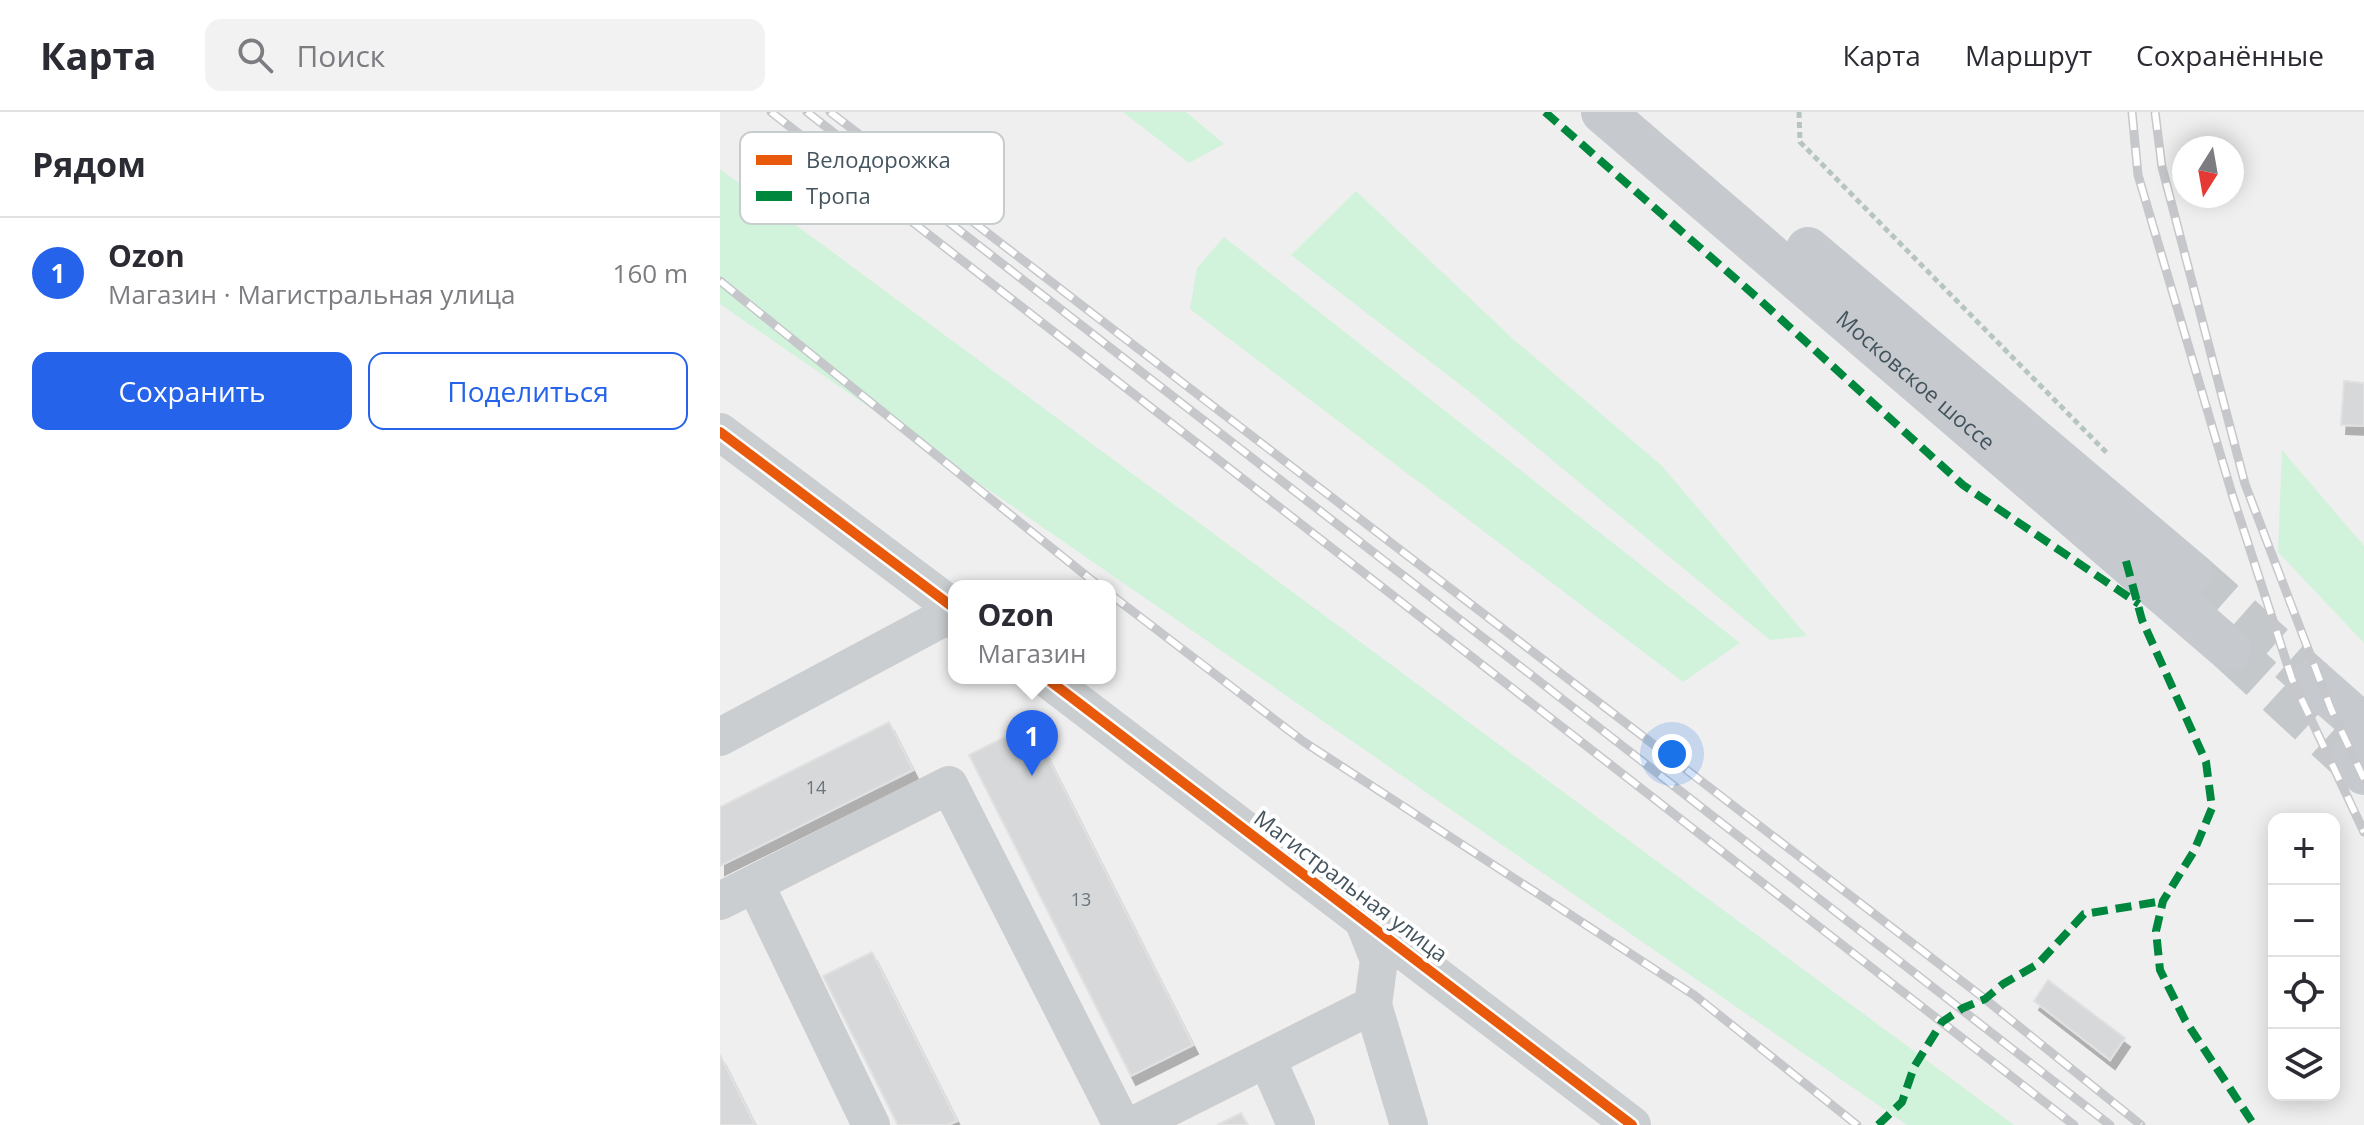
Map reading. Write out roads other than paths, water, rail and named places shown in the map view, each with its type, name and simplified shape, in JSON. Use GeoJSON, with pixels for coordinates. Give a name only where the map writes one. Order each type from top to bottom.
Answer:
{"type":"FeatureCollection","features":[{"type":"Feature","properties":{"kind":"main road","name":"Московское шоссе"},"geometry":{"type":"LineString","coordinates":[[1603,112],[2229,649]]}},
{"type":"Feature","properties":{"kind":"main road","name":"Московское шоссе"},"geometry":{"type":"LineString","coordinates":[[1649,112],[2191,573]]}},
{"type":"Feature","properties":{"kind":"main road"},"geometry":{"type":"LineString","coordinates":[[2313,681],[2359,753]]}},
{"type":"Feature","properties":{"kind":"street"},"geometry":{"type":"LineString","coordinates":[[720,432],[948,603]]}},
{"type":"Feature","properties":{"kind":"street"},"geometry":{"type":"LineString","coordinates":[[720,737],[939,620],[948,618]]}},
{"type":"Feature","properties":{"kind":"street","name":"Магистральная улица"},"geometry":{"type":"LineString","coordinates":[[1054,684],[1632,1125]]}},
{"type":"Feature","properties":{"kind":"street"},"geometry":{"type":"LineString","coordinates":[[720,901],[949,785],[1122,1125]]}},
{"type":"Feature","properties":{"kind":"street"},"geometry":{"type":"LineString","coordinates":[[755,884],[871,1125]]}},
{"type":"Feature","properties":{"kind":"street"},"geometry":{"type":"LineString","coordinates":[[1364,922],[1379,960],[1373,1005],[1409,1125]]}},
{"type":"Feature","properties":{"kind":"street"},"geometry":{"type":"LineString","coordinates":[[1157,1120],[1373,1005]]}},
{"type":"Feature","properties":{"kind":"street"},"geometry":{"type":"LineString","coordinates":[[1267,1059],[1296,1125]]}},
{"type":"Feature","properties":{"kind":"tunnel"},"geometry":{"type":"LineString","coordinates":[[2191,573],[2313,681]]}},
{"type":"Feature","properties":{"kind":"tunnel"},"geometry":{"type":"LineString","coordinates":[[2229,649],[2350,760]]}},
{"type":"Feature","properties":{"kind":"railway"},"geometry":{"type":"LineString","coordinates":[[771,112],[797,132]]}},
{"type":"Feature","properties":{"kind":"railway"},"geometry":{"type":"LineString","coordinates":[[807,112],[833,132]]}},
{"type":"Feature","properties":{"kind":"railway"},"geometry":{"type":"LineString","coordinates":[[830,112],[856,132]]}},
{"type":"Feature","properties":{"kind":"railway"},"geometry":{"type":"LineString","coordinates":[[2132,112],[2138,175],[2232,494],[2292,679],[2364,832]]}},
{"type":"Feature","properties":{"kind":"railway"},"geometry":{"type":"LineString","coordinates":[[2155,112],[2162,167],[2245,484],[2331,709],[2364,779]]}},
{"type":"Feature","properties":{"kind":"railway"},"geometry":{"type":"LineString","coordinates":[[915,224],[2074,1125]]}},
{"type":"Feature","properties":{"kind":"railway"},"geometry":{"type":"LineString","coordinates":[[951,224],[2110,1125]]}},
{"type":"Feature","properties":{"kind":"railway"},"geometry":{"type":"LineString","coordinates":[[976,224],[1985,999],[2141,1125]]}},
{"type":"Feature","properties":{"kind":"railway"},"geometry":{"type":"LineString","coordinates":[[720,281],[1092,580]]}},
{"type":"Feature","properties":{"kind":"railway"},"geometry":{"type":"LineString","coordinates":[[1116,599],[1304,742],[1694,995],[1857,1125]]}},
{"type":"Feature","properties":{"kind":"place","name":"Ozon"},"geometry":{"type":"Point","coordinates":[1032,776]}}]}
